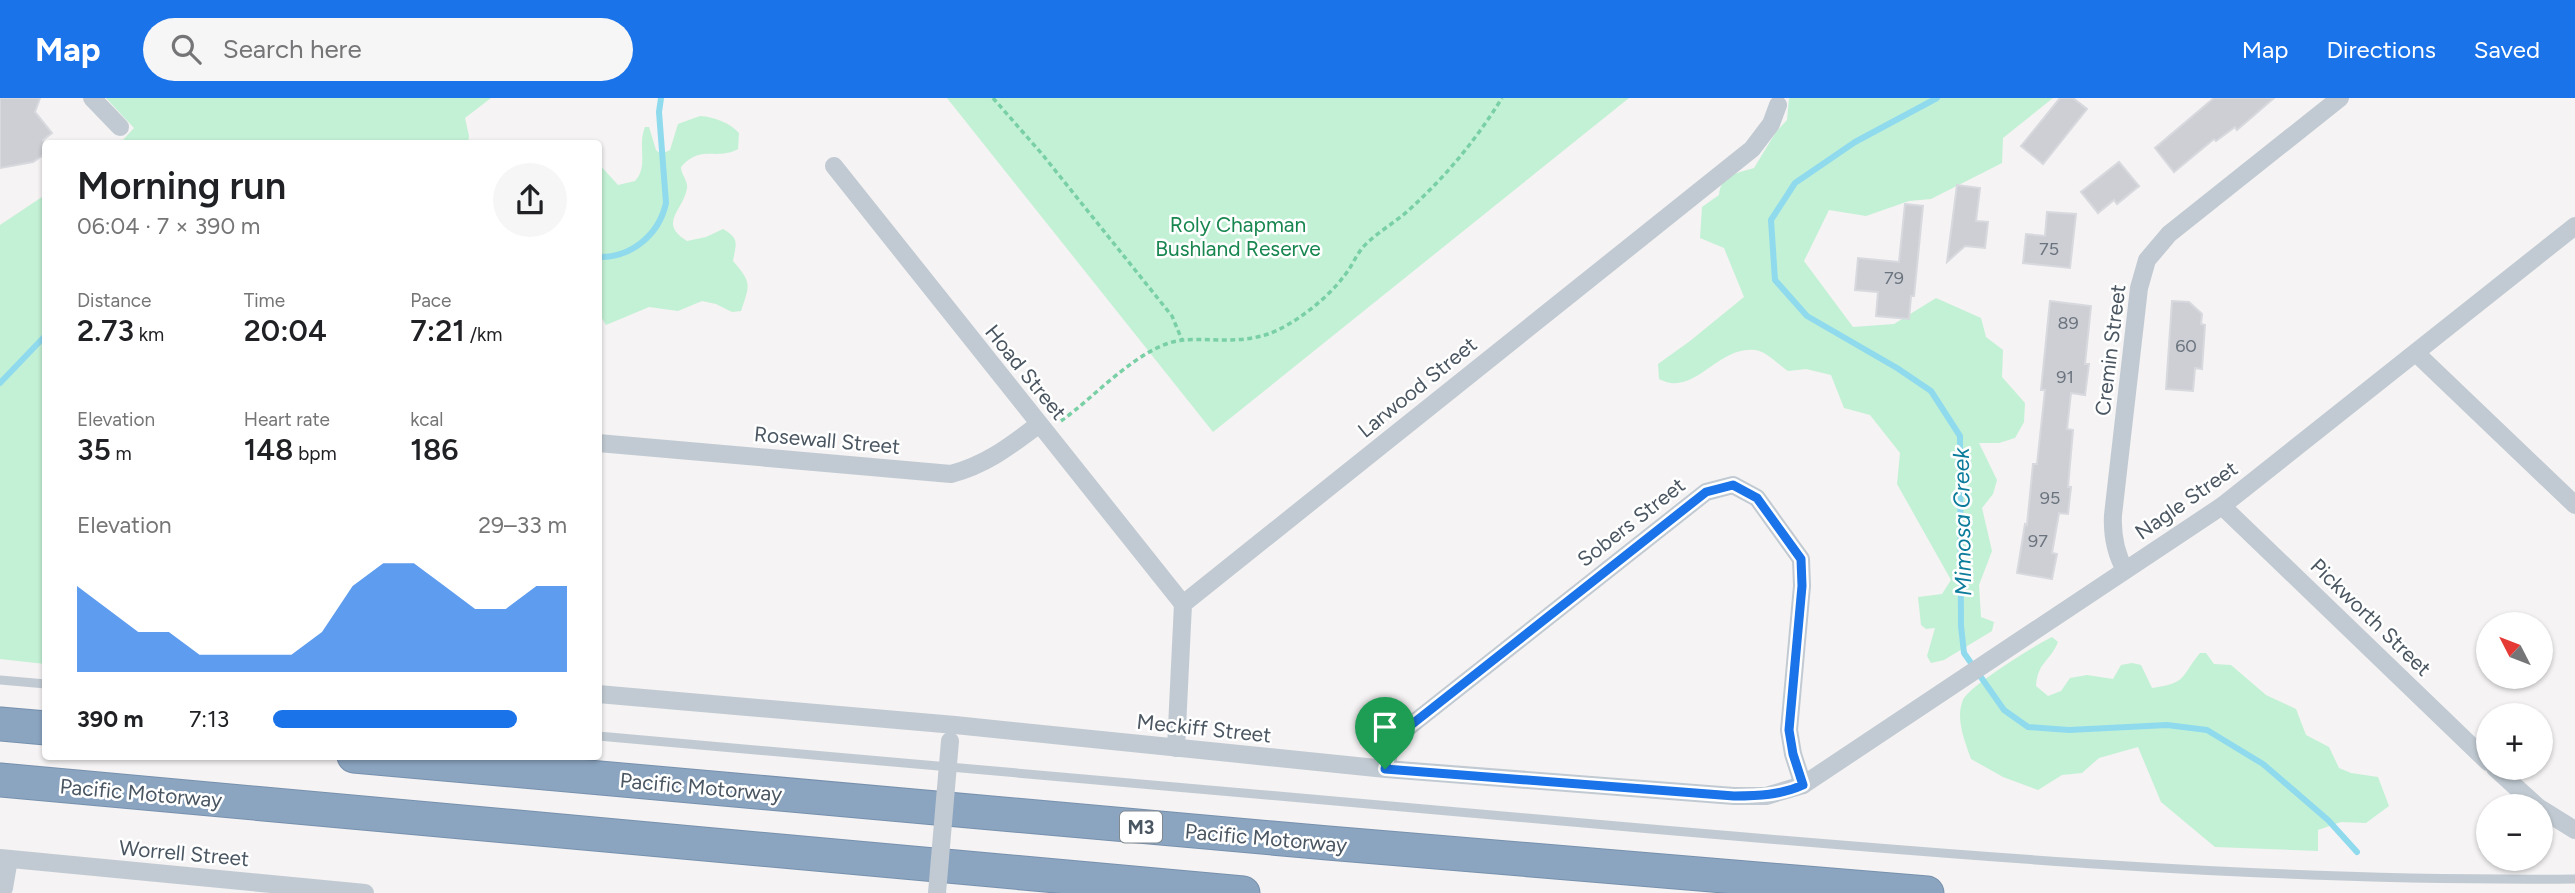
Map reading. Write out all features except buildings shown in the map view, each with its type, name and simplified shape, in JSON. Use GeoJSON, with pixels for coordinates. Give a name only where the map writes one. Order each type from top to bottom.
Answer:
{"type":"FeatureCollection","features":[{"type":"Feature","properties":{"kind":"highway"},"geometry":{"type":"LineString","coordinates":[[0,724],[42,728]]}},
{"type":"Feature","properties":{"kind":"highway","name":"Pacific Motorway"},"geometry":{"type":"LineString","coordinates":[[398,760],[1341,845],[1927,893]]}},
{"type":"Feature","properties":{"kind":"highway","name":"Pacific Motorway"},"geometry":{"type":"LineString","coordinates":[[0,780],[1243,893]]}},
{"type":"Feature","properties":{"kind":"street","name":"Cremin Street"},"geometry":{"type":"LineString","coordinates":[[2125,570],[2116,553],[2112,529],[2139,288],[2147,260],[2169,234],[2340,98]]}},
{"type":"Feature","properties":{"kind":"street"},"geometry":{"type":"LineString","coordinates":[[96,100],[120,127]]}},
{"type":"Feature","properties":{"kind":"street","name":"Larwood Street"},"geometry":{"type":"LineString","coordinates":[[1183,604],[1752,149],[1771,124],[1778,105]]}},
{"type":"Feature","properties":{"kind":"street","name":"Hoad Street"},"geometry":{"type":"LineString","coordinates":[[834,166],[1183,604]]}},
{"type":"Feature","properties":{"kind":"street","name":"Nagle Street"},"geometry":{"type":"LineString","coordinates":[[1803,785],[2222,506],[2575,226]]}},
{"type":"Feature","properties":{"kind":"street"},"geometry":{"type":"LineString","coordinates":[[2416,353],[2575,505]]}},
{"type":"Feature","properties":{"kind":"street","name":"Rosewall Street"},"geometry":{"type":"LineString","coordinates":[[602,443],[951,474],[975,468],[1042,429]]}},
{"type":"Feature","properties":{"kind":"street","name":"Sobers Street"},"geometry":{"type":"LineString","coordinates":[[1385,769],[1390,748],[1406,729],[1706,492],[1733,485],[1757,498],[1801,559],[1802,586],[1789,730],[1803,785]]}},
{"type":"Feature","properties":{"kind":"street","name":"Pickworth Street"},"geometry":{"type":"LineString","coordinates":[[2222,506],[2476,750]]}},
{"type":"Feature","properties":{"kind":"street"},"geometry":{"type":"LineString","coordinates":[[1176,748],[1183,604]]}},
{"type":"Feature","properties":{"kind":"street","name":"Meckiff Street"},"geometry":{"type":"LineString","coordinates":[[602,695],[951,733],[1176,748],[1385,769],[1734,796],[1766,796],[1803,785]]}},
{"type":"Feature","properties":{"kind":"street"},"geometry":{"type":"LineString","coordinates":[[937,893],[951,733]]}},
{"type":"Feature","properties":{"kind":"street"},"geometry":{"type":"LineString","coordinates":[[2508,780],[2524,794]]}},
{"type":"Feature","properties":{"kind":"street"},"geometry":{"type":"LineString","coordinates":[[2553,817],[2575,830]]}},
{"type":"Feature","properties":{"kind":"street"},"geometry":{"type":"LineString","coordinates":[[0,892],[4,888],[4,859]]}},
{"type":"Feature","properties":{"kind":"street","name":"Worrell Street"},"geometry":{"type":"LineString","coordinates":[[4,859],[365,893]]}},
{"type":"Feature","properties":{"kind":"lane"},"geometry":{"type":"LineString","coordinates":[[0,680],[42,684]]}},
{"type":"Feature","properties":{"kind":"lane"},"geometry":{"type":"LineString","coordinates":[[602,736],[1919,852],[2209,870],[2492,880],[2575,879]]}},
{"type":"Feature","properties":{"kind":"path"},"geometry":{"type":"LineString","coordinates":[[993,98],[1042,154],[1172,316],[1182,340]]}},
{"type":"Feature","properties":{"kind":"path"},"geometry":{"type":"LineString","coordinates":[[1042,429],[1150,349],[1182,340],[1225,342],[1269,334],[1310,310],[1343,278],[1362,247],[1446,175],[1477,139],[1502,98]]}},
{"type":"Feature","properties":{"kind":"green space"},"geometry":{"type":"Polygon","coordinates":[[[106,98],[491,98],[465,118],[468,140],[123,140],[134,128],[106,98]]]}},
{"type":"Feature","properties":{"kind":"green space","name":"Roly Chapman Bushland Reserve"},"geometry":{"type":"Polygon","coordinates":[[[947,98],[1629,98],[1213,432],[947,98]]]}},
{"type":"Feature","properties":{"kind":"green space"},"geometry":{"type":"Polygon","coordinates":[[[1789,98],[2053,98],[2003,138],[2002,163],[1931,199],[1909,201],[1866,216],[1829,210],[1804,261],[1853,327],[1894,324],[1936,298],[1981,318],[1986,337],[2003,350],[2002,377],[2025,403],[2024,422],[2015,438],[1999,443],[1979,443],[1997,480],[1993,494],[1982,508],[1992,551],[1979,585],[1981,617],[1994,622],[1992,631],[1944,660],[1931,663],[1927,656],[1935,628],[1926,629],[1921,625],[1918,597],[1942,594],[1951,580],[1897,484],[1900,453],[1870,415],[1844,408],[1831,375],[1806,369],[1788,371],[1755,350],[1729,355],[1684,382],[1672,383],[1659,379],[1658,364],[1744,297],[1724,248],[1700,238],[1702,207],[1719,195],[1726,179],[1754,168],[1776,132],[1787,120],[1789,98]]]}},
{"type":"Feature","properties":{"kind":"green space"},"geometry":{"type":"Polygon","coordinates":[[[700,116],[722,121],[739,133],[738,149],[723,154],[695,156],[681,167],[687,188],[673,222],[678,234],[687,241],[706,237],[723,229],[732,236],[736,246],[733,261],[744,274],[748,284],[741,311],[732,312],[702,301],[678,311],[649,307],[606,325],[602,318],[602,167],[618,185],[635,181],[641,169],[645,127],[649,127],[656,150],[661,154],[670,150],[678,124],[700,116]]]}},
{"type":"Feature","properties":{"kind":"green space"},"geometry":{"type":"Polygon","coordinates":[[[42,197],[42,664],[0,659],[0,225],[42,197]]]}},
{"type":"Feature","properties":{"kind":"green space"},"geometry":{"type":"Polygon","coordinates":[[[2052,637],[2058,642],[2039,671],[2036,686],[2048,696],[2061,691],[2070,678],[2087,675],[2113,679],[2121,665],[2132,663],[2141,665],[2152,688],[2178,681],[2200,653],[2206,653],[2214,664],[2231,665],[2266,695],[2296,709],[2306,735],[2329,747],[2339,768],[2351,773],[2378,777],[2389,806],[2366,823],[2341,822],[2318,830],[2318,851],[2215,847],[2161,802],[2138,747],[2099,758],[2082,773],[2062,775],[2038,790],[2003,777],[1971,759],[1960,722],[1963,700],[1977,685],[2052,637]]]}},
{"type":"Feature","properties":{"kind":"waterway","name":"Mimosa Creek"},"geometry":{"type":"LineString","coordinates":[[602,257],[632,249],[650,234],[662,215],[666,203],[659,112],[661,98]]}},
{"type":"Feature","properties":{"kind":"waterway","name":"Mimosa Creek"},"geometry":{"type":"LineString","coordinates":[[1937,98],[1855,142],[1795,183],[1771,220],[1775,280],[1807,316],[1931,391],[1960,436],[1961,626],[1964,653],[2004,710],[2028,727],[2069,730],[2167,725],[2207,730],[2263,764],[2328,820],[2357,852]]}},
{"type":"Feature","properties":{"kind":"waterway","name":"Mimosa Creek"},"geometry":{"type":"LineString","coordinates":[[0,383],[42,339]]}},
{"type":"Feature","properties":{"kind":"route"},"geometry":{"type":"LineString","coordinates":[[1733,485],[1757,498],[1801,559],[1802,586],[1789,730],[1803,785],[1766,796],[1734,796],[1385,769],[1390,748],[1406,729],[1706,492],[1733,485]]}}]}
